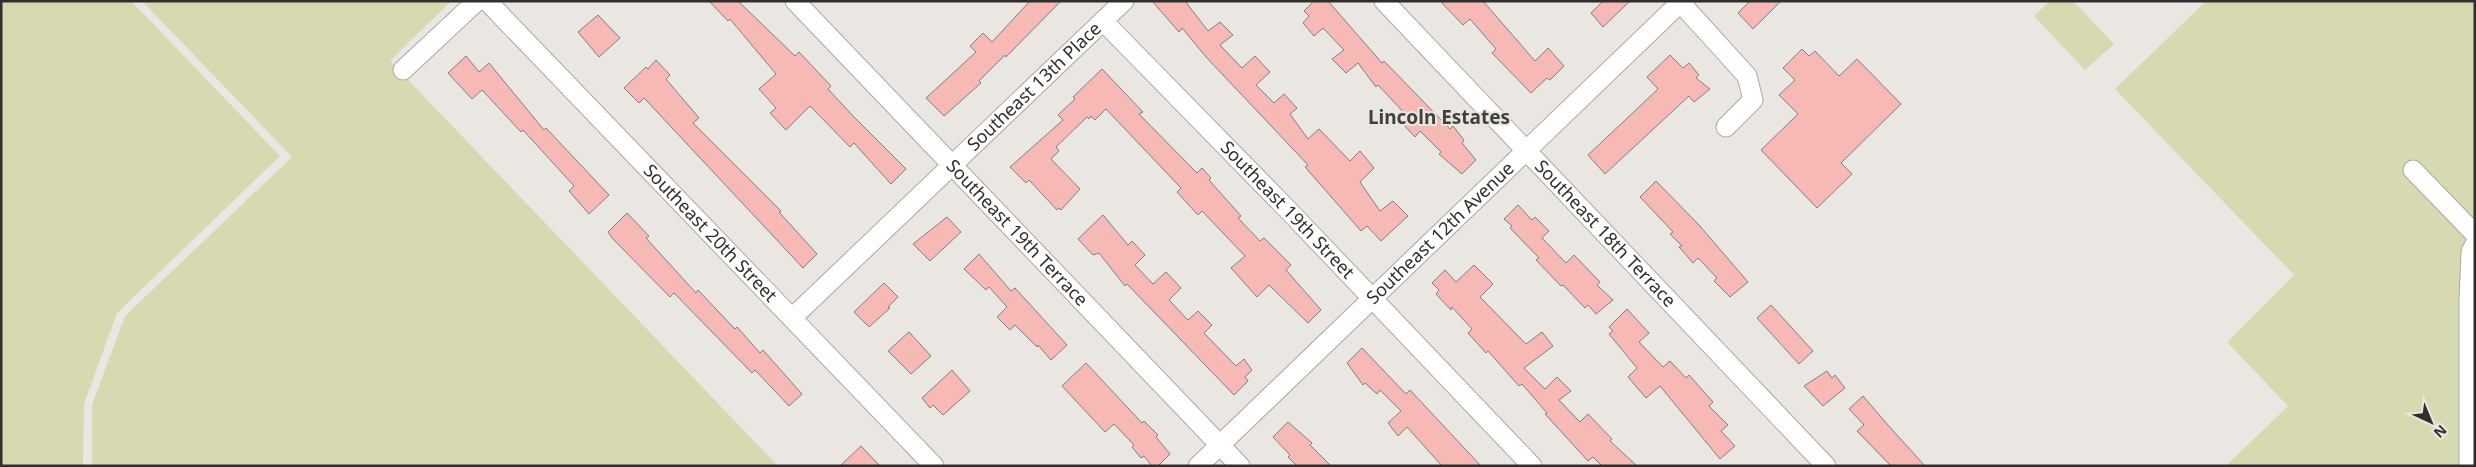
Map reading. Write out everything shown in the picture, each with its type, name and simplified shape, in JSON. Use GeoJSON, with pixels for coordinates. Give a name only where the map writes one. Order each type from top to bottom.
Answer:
{"type":"FeatureCollection","features":[{"type":"Feature","properties":{"kind":"street"},"geometry":{"type":"LineString","coordinates":[[403,70],[477,1]]}},
{"type":"Feature","properties":{"kind":"street","name":"Southeast 20th Street"},"geometry":{"type":"LineString","coordinates":[[487,1],[934,466]]}},
{"type":"Feature","properties":{"kind":"street","name":"Southeast 13th Place"},"geometry":{"type":"LineString","coordinates":[[792,318],[1124,1]]}},
{"type":"Feature","properties":{"kind":"street","name":"Southeast 18th Terrace"},"geometry":{"type":"LineString","coordinates":[[1384,1],[1826,466]]}},
{"type":"Feature","properties":{"kind":"street","name":"Southeast 19th Terrace"},"geometry":{"type":"LineString","coordinates":[[797,2],[1240,466]]}},
{"type":"Feature","properties":{"kind":"street"},"geometry":{"type":"LineString","coordinates":[[1680,2],[1747,76],[1753,100],[1726,126]]}},
{"type":"Feature","properties":{"kind":"street","name":"Southeast 12th Avenue"},"geometry":{"type":"LineString","coordinates":[[1198,466],[1680,2]]}},
{"type":"Feature","properties":{"kind":"street","name":"Southeast 19th Street"},"geometry":{"type":"LineString","coordinates":[[1103,21],[1532,466]]}},
{"type":"Feature","properties":{"kind":"street"},"geometry":{"type":"LineString","coordinates":[[2413,170],[2475,234]]}},
{"type":"Feature","properties":{"kind":"street"},"geometry":{"type":"LineString","coordinates":[[2469,466],[2470,252],[2475,244]]}},
{"type":"Feature","properties":{"kind":"green space"},"geometry":{"type":"Polygon","coordinates":[[[1,1],[131,1],[280,156],[117,313],[84,404],[83,466],[1,466],[1,1]]]}},
{"type":"Feature","properties":{"kind":"green space"},"geometry":{"type":"Polygon","coordinates":[[[142,1],[451,1],[390,61],[778,466],[92,466],[92,405],[125,316],[292,157],[142,1]]]}},
{"type":"Feature","properties":{"kind":"green space"},"geometry":{"type":"Polygon","coordinates":[[[2050,1],[2073,1],[2114,44],[2085,70],[2034,16],[2050,1]]]}},
{"type":"Feature","properties":{"kind":"green space"},"geometry":{"type":"Polygon","coordinates":[[[2206,1],[2475,1],[2475,466],[2226,466],[2288,406],[2227,342],[2294,275],[2115,89],[2206,1]]]}},
{"type":"Feature","properties":{"kind":"building"},"geometry":{"type":"Polygon","coordinates":[[[709,1],[738,1],[795,56],[799,52],[831,86],[828,89],[906,169],[891,184],[854,143],[850,147],[810,106],[786,130],[770,113],[776,108],[759,89],[776,74],[730,19],[728,21],[709,1]]]}},
{"type":"Feature","properties":{"kind":"building"},"geometry":{"type":"Polygon","coordinates":[[[1030,1],[1061,1],[1006,57],[1005,55],[979,81],[981,83],[944,116],[926,98],[976,52],[970,46],[983,33],[992,42],[1030,1]]]}},
{"type":"Feature","properties":{"kind":"building"},"geometry":{"type":"Polygon","coordinates":[[[1152,1],[1185,1],[1208,31],[1220,22],[1233,35],[1220,45],[1242,68],[1255,56],[1270,72],[1256,85],[1274,103],[1284,94],[1297,108],[1290,114],[1308,139],[1319,129],[1350,161],[1360,151],[1374,168],[1360,182],[1380,211],[1393,201],[1408,216],[1381,241],[1367,226],[1361,231],[1305,167],[1308,165],[1206,57],[1182,28],[1179,32],[1152,1]]]}},
{"type":"Feature","properties":{"kind":"building"},"geometry":{"type":"Polygon","coordinates":[[[1314,1],[1328,1],[1382,63],[1384,61],[1450,129],[1453,126],[1464,140],[1462,143],[1476,160],[1462,174],[1439,154],[1441,152],[1420,131],[1415,137],[1402,123],[1408,117],[1378,85],[1376,87],[1358,63],[1346,73],[1332,59],[1344,50],[1323,28],[1314,36],[1303,23],[1309,16],[1304,11],[1314,1]]]}},
{"type":"Feature","properties":{"kind":"building"},"geometry":{"type":"Polygon","coordinates":[[[1440,1],[1483,1],[1535,61],[1548,48],[1564,66],[1550,80],[1547,78],[1531,93],[1492,53],[1496,49],[1470,19],[1463,25],[1440,1]]]}},
{"type":"Feature","properties":{"kind":"building"},"geometry":{"type":"Polygon","coordinates":[[[1603,1],[1630,1],[1603,27],[1591,13],[1603,1]]]}},
{"type":"Feature","properties":{"kind":"building"},"geometry":{"type":"Polygon","coordinates":[[[1750,1],[1781,1],[1753,29],[1738,13],[1750,1]]]}},
{"type":"Feature","properties":{"kind":"building"},"geometry":{"type":"Polygon","coordinates":[[[598,15],[620,38],[599,57],[578,32],[598,15]]]}},
{"type":"Feature","properties":{"kind":"building"},"geometry":{"type":"Polygon","coordinates":[[[1802,49],[1809,56],[1815,51],[1839,76],[1857,59],[1901,104],[1841,163],[1852,174],[1817,208],[1761,150],[1798,114],[1779,95],[1795,80],[1783,68],[1802,49]]]}},
{"type":"Feature","properties":{"kind":"building"},"geometry":{"type":"Polygon","coordinates":[[[1670,55],[1683,68],[1689,63],[1699,75],[1696,78],[1710,89],[1694,102],[1689,96],[1605,174],[1588,155],[1658,89],[1647,77],[1670,55]]]}},
{"type":"Feature","properties":{"kind":"building"},"geometry":{"type":"Polygon","coordinates":[[[466,56],[479,72],[489,63],[544,130],[546,128],[609,195],[589,214],[569,191],[574,186],[523,130],[521,132],[482,90],[472,99],[448,73],[466,56]]]}},
{"type":"Feature","properties":{"kind":"building"},"geometry":{"type":"Polygon","coordinates":[[[656,60],[670,75],[666,79],[699,118],[693,123],[781,211],[779,212],[817,254],[803,268],[644,98],[639,103],[624,88],[646,67],[648,69],[656,60]]]}},
{"type":"Feature","properties":{"kind":"building"},"geometry":{"type":"Polygon","coordinates":[[[1102,69],[1143,112],[1139,114],[1197,173],[1202,168],[1211,178],[1209,180],[1241,216],[1238,218],[1260,241],[1264,238],[1291,265],[1286,270],[1321,310],[1308,323],[1269,285],[1257,297],[1231,268],[1245,256],[1202,211],[1198,215],[1177,192],[1181,188],[1106,109],[1095,120],[1091,116],[1089,119],[1087,117],[1056,147],[1059,151],[1051,159],[1080,189],[1061,210],[1059,208],[1057,210],[1029,180],[1026,183],[1010,167],[1063,120],[1058,115],[1075,99],[1073,97],[1102,69]]]}},
{"type":"Feature","properties":{"kind":"building"},"geometry":{"type":"Polygon","coordinates":[[[1656,181],[1699,225],[1748,282],[1730,297],[1714,281],[1717,278],[1698,258],[1693,263],[1679,247],[1682,246],[1670,234],[1673,232],[1640,197],[1656,181]]]}},
{"type":"Feature","properties":{"kind":"building"},"geometry":{"type":"Polygon","coordinates":[[[1518,205],[1532,220],[1535,217],[1549,231],[1542,238],[1566,263],[1574,255],[1600,282],[1597,285],[1613,300],[1596,314],[1588,305],[1585,308],[1563,285],[1561,286],[1536,260],[1539,258],[1510,228],[1512,226],[1504,219],[1518,205]]]}},
{"type":"Feature","properties":{"kind":"building"},"geometry":{"type":"Polygon","coordinates":[[[627,213],[649,236],[646,238],[696,293],[698,290],[735,329],[737,327],[760,353],[763,350],[802,394],[789,406],[755,370],[752,373],[674,293],[670,297],[612,238],[608,232],[627,213]]]}},
{"type":"Feature","properties":{"kind":"building"},"geometry":{"type":"Polygon","coordinates":[[[1103,215],[1128,245],[1132,241],[1145,255],[1135,265],[1153,284],[1166,272],[1181,288],[1169,300],[1188,320],[1198,311],[1212,325],[1204,333],[1236,366],[1244,359],[1252,370],[1245,377],[1248,381],[1234,395],[1127,284],[1125,286],[1099,253],[1093,255],[1078,239],[1103,215]]]}},
{"type":"Feature","properties":{"kind":"building"},"geometry":{"type":"Polygon","coordinates":[[[947,217],[961,232],[930,261],[913,244],[947,217]]]}},
{"type":"Feature","properties":{"kind":"building"},"geometry":{"type":"Polygon","coordinates":[[[979,254],[1011,291],[1015,288],[1067,345],[1051,360],[1038,345],[1037,347],[1015,325],[1010,330],[997,317],[1007,307],[989,287],[986,290],[964,269],[979,254]]]}},
{"type":"Feature","properties":{"kind":"building"},"geometry":{"type":"Polygon","coordinates":[[[1474,265],[1493,284],[1480,297],[1526,344],[1542,332],[1553,346],[1524,368],[1545,389],[1557,377],[1571,391],[1559,400],[1580,422],[1588,414],[1612,439],[1610,441],[1637,466],[1602,466],[1593,457],[1588,461],[1545,414],[1547,413],[1522,384],[1519,386],[1488,351],[1486,353],[1468,333],[1472,329],[1452,307],[1451,310],[1436,294],[1439,290],[1432,283],[1445,270],[1456,282],[1474,265]]]}},
{"type":"Feature","properties":{"kind":"building"},"geometry":{"type":"Polygon","coordinates":[[[884,283],[898,297],[888,307],[890,308],[869,327],[854,312],[884,283]]]}},
{"type":"Feature","properties":{"kind":"building"},"geometry":{"type":"Polygon","coordinates":[[[1771,305],[1813,351],[1799,364],[1757,318],[1771,305]]]}},
{"type":"Feature","properties":{"kind":"building"},"geometry":{"type":"Polygon","coordinates":[[[1627,309],[1649,333],[1639,342],[1663,367],[1670,361],[1686,378],[1689,375],[1713,402],[1709,406],[1728,425],[1721,431],[1735,446],[1720,459],[1660,386],[1646,398],[1628,377],[1637,368],[1609,334],[1613,331],[1609,327],[1627,309]]]}},
{"type":"Feature","properties":{"kind":"building"},"geometry":{"type":"Polygon","coordinates":[[[909,332],[931,356],[911,374],[888,351],[909,332]]]}},
{"type":"Feature","properties":{"kind":"building"},"geometry":{"type":"Polygon","coordinates":[[[1362,348],[1406,394],[1410,390],[1481,466],[1442,466],[1407,427],[1398,436],[1388,423],[1401,411],[1380,390],[1377,394],[1365,383],[1363,385],[1347,363],[1362,348]]]}},
{"type":"Feature","properties":{"kind":"building"},"geometry":{"type":"Polygon","coordinates":[[[1086,363],[1142,423],[1144,421],[1158,435],[1156,437],[1170,454],[1158,466],[1152,466],[1144,456],[1141,458],[1132,447],[1134,445],[1114,424],[1105,432],[1062,386],[1086,363]]]}},
{"type":"Feature","properties":{"kind":"building"},"geometry":{"type":"Polygon","coordinates":[[[952,370],[970,391],[943,415],[933,405],[930,408],[922,398],[952,370]]]}},
{"type":"Feature","properties":{"kind":"building"},"geometry":{"type":"Polygon","coordinates":[[[1827,371],[1832,378],[1835,375],[1845,388],[1823,406],[1804,386],[1827,371]]]}},
{"type":"Feature","properties":{"kind":"building"},"geometry":{"type":"Polygon","coordinates":[[[1863,396],[1925,466],[1891,466],[1857,431],[1864,425],[1849,409],[1863,396]]]}},
{"type":"Feature","properties":{"kind":"building"},"geometry":{"type":"Polygon","coordinates":[[[1288,422],[1312,443],[1310,445],[1331,466],[1297,466],[1288,457],[1290,455],[1273,437],[1288,422]]]}},
{"type":"Feature","properties":{"kind":"building"},"geometry":{"type":"Polygon","coordinates":[[[861,446],[880,466],[840,466],[861,446]]]}},
{"type":"Feature","properties":{"kind":"district","name":"Lincoln Estates"},"geometry":{"type":"Point","coordinates":[1439,117]}}]}
